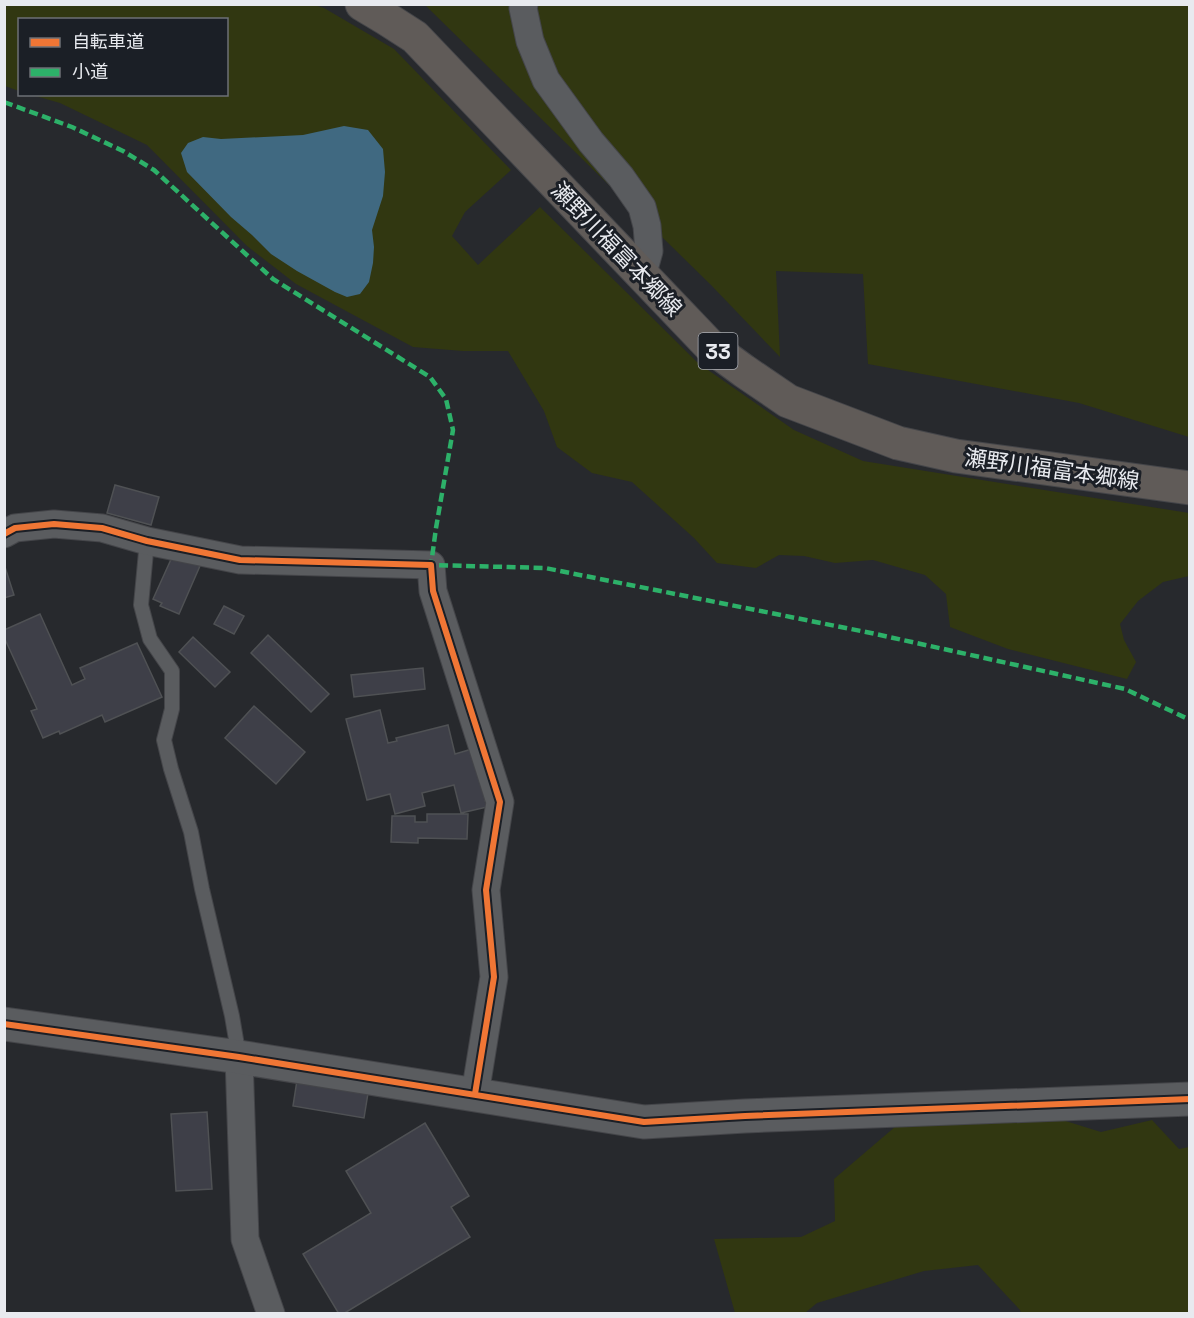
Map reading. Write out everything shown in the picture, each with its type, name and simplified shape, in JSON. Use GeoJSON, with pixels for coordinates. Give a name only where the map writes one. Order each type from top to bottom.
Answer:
{"type":"FeatureCollection","features":[{"type":"Feature","properties":{"kind":"main road","name":"瀬野川福富本郷線"},"geometry":{"type":"LineString","coordinates":[[362,4],[415,37],[711,347],[788,401],[898,442],[956,456],[1190,488]]}},
{"type":"Feature","properties":{"kind":"street"},"geometry":{"type":"LineString","coordinates":[[524,4],[530,41],[546,80],[642,207],[647,226],[649,251],[642,276]]}},
{"type":"Feature","properties":{"kind":"street"},"geometry":{"type":"LineString","coordinates":[[4,534],[15,528],[54,524],[102,528],[147,541],[240,560],[431,566],[433,591],[500,802],[486,890],[494,977],[475,1095]]}},
{"type":"Feature","properties":{"kind":"street"},"geometry":{"type":"LineString","coordinates":[[4,1024],[239,1057],[644,1122],[1190,1099]]}},
{"type":"Feature","properties":{"kind":"street"},"geometry":{"type":"LineString","coordinates":[[239,1057],[245,1239],[271,1314]]}},
{"type":"Feature","properties":{"kind":"lane"},"geometry":{"type":"LineString","coordinates":[[147,541],[141,605],[150,639],[172,671],[172,709],[164,740],[190,832],[232,1016],[239,1057]]}},
{"type":"Feature","properties":{"kind":"green space"},"geometry":{"type":"Polygon","coordinates":[[[311,4],[324,8],[394,49],[511,170],[465,212],[452,236],[478,265],[540,207],[698,363],[794,430],[863,461],[1189,513],[1189,576],[1163,582],[1138,601],[1120,624],[1124,640],[1136,662],[1127,679],[1008,649],[950,627],[946,594],[925,575],[873,560],[835,563],[804,556],[779,555],[756,568],[717,563],[694,538],[632,482],[592,473],[557,447],[544,411],[508,351],[463,351],[413,347],[296,284],[247,246],[147,145],[60,103],[36,96],[228,96],[228,18],[18,18],[18,91],[5,86],[4,5],[311,4]]]}},
{"type":"Feature","properties":{"kind":"green space"},"geometry":{"type":"Polygon","coordinates":[[[425,5],[1189,5],[1189,437],[1079,403],[868,364],[863,274],[776,271],[780,357],[711,285],[425,5]]]}},
{"type":"Feature","properties":{"kind":"green space"},"geometry":{"type":"Polygon","coordinates":[[[1059,1119],[1101,1132],[1152,1120],[1179,1149],[1189,1147],[1189,1313],[1021,1313],[978,1265],[924,1271],[817,1303],[805,1313],[735,1313],[714,1239],[801,1237],[835,1221],[834,1179],[896,1126],[1059,1119]]]}},
{"type":"Feature","properties":{"kind":"water"},"geometry":{"type":"Polygon","coordinates":[[[344,126],[368,130],[383,149],[385,172],[383,196],[372,230],[374,247],[369,282],[360,294],[347,297],[297,271],[271,254],[187,172],[181,153],[188,143],[203,137],[221,139],[303,135],[344,126]]]}},
{"type":"Feature","properties":{"kind":"building"},"geometry":{"type":"Polygon","coordinates":[[[115,485],[159,497],[151,525],[107,513],[115,485]]]}},
{"type":"Feature","properties":{"kind":"building"},"geometry":{"type":"Polygon","coordinates":[[[173,555],[200,566],[179,614],[160,606],[162,603],[153,599],[173,555]]]}},
{"type":"Feature","properties":{"kind":"building"},"geometry":{"type":"Polygon","coordinates":[[[4,564],[14,595],[4,598],[4,564]]]}},
{"type":"Feature","properties":{"kind":"building"},"geometry":{"type":"Polygon","coordinates":[[[224,606],[244,616],[234,634],[214,624],[224,606]]]}},
{"type":"Feature","properties":{"kind":"building"},"geometry":{"type":"Polygon","coordinates":[[[40,614],[72,685],[85,679],[80,668],[137,643],[162,697],[105,722],[102,715],[60,734],[59,731],[43,738],[31,711],[37,709],[4,637],[4,630],[40,614]]]}},
{"type":"Feature","properties":{"kind":"building"},"geometry":{"type":"Polygon","coordinates":[[[268,635],[329,694],[311,712],[251,653],[268,635]]]}},
{"type":"Feature","properties":{"kind":"building"},"geometry":{"type":"Polygon","coordinates":[[[193,637],[230,672],[215,687],[179,652],[193,637]]]}},
{"type":"Feature","properties":{"kind":"building"},"geometry":{"type":"Polygon","coordinates":[[[423,668],[425,689],[354,697],[351,675],[423,668]]]}},
{"type":"Feature","properties":{"kind":"building"},"geometry":{"type":"Polygon","coordinates":[[[254,706],[305,752],[276,784],[225,738],[254,706]]]}},
{"type":"Feature","properties":{"kind":"building"},"geometry":{"type":"Polygon","coordinates":[[[380,710],[388,743],[397,741],[396,738],[448,725],[455,754],[472,749],[487,807],[461,813],[454,785],[422,793],[425,806],[395,814],[390,794],[367,800],[346,719],[380,710]]]}},
{"type":"Feature","properties":{"kind":"building"},"geometry":{"type":"Polygon","coordinates":[[[427,814],[468,814],[467,839],[418,838],[418,843],[391,842],[392,816],[415,816],[415,822],[427,822],[427,814]]]}},
{"type":"Feature","properties":{"kind":"building"},"geometry":{"type":"Polygon","coordinates":[[[298,1074],[369,1087],[364,1118],[293,1106],[298,1074]]]}},
{"type":"Feature","properties":{"kind":"building"},"geometry":{"type":"Polygon","coordinates":[[[207,1112],[212,1189],[176,1191],[171,1114],[207,1112]]]}},
{"type":"Feature","properties":{"kind":"building"},"geometry":{"type":"Polygon","coordinates":[[[425,1123],[469,1196],[451,1207],[470,1237],[343,1314],[339,1314],[303,1254],[371,1213],[346,1171],[425,1123]]]}},
{"type":"Feature","properties":{"kind":"marked path"},"geometry":{"type":"LineString","coordinates":[[4,102],[72,127],[123,151],[154,170],[273,279],[430,377],[446,399],[453,430],[431,565],[545,568],[871,633],[1125,689],[1190,720]]}},
{"type":"Feature","properties":{"kind":"cycle path"},"geometry":{"type":"LineString","coordinates":[[4,534],[15,528],[54,524],[102,528],[147,541],[240,560],[431,565],[433,591],[500,802],[486,890],[494,977],[475,1094]]}},
{"type":"Feature","properties":{"kind":"cycle path"},"geometry":{"type":"LineString","coordinates":[[4,1024],[239,1057],[644,1122],[1190,1099]]}}]}
